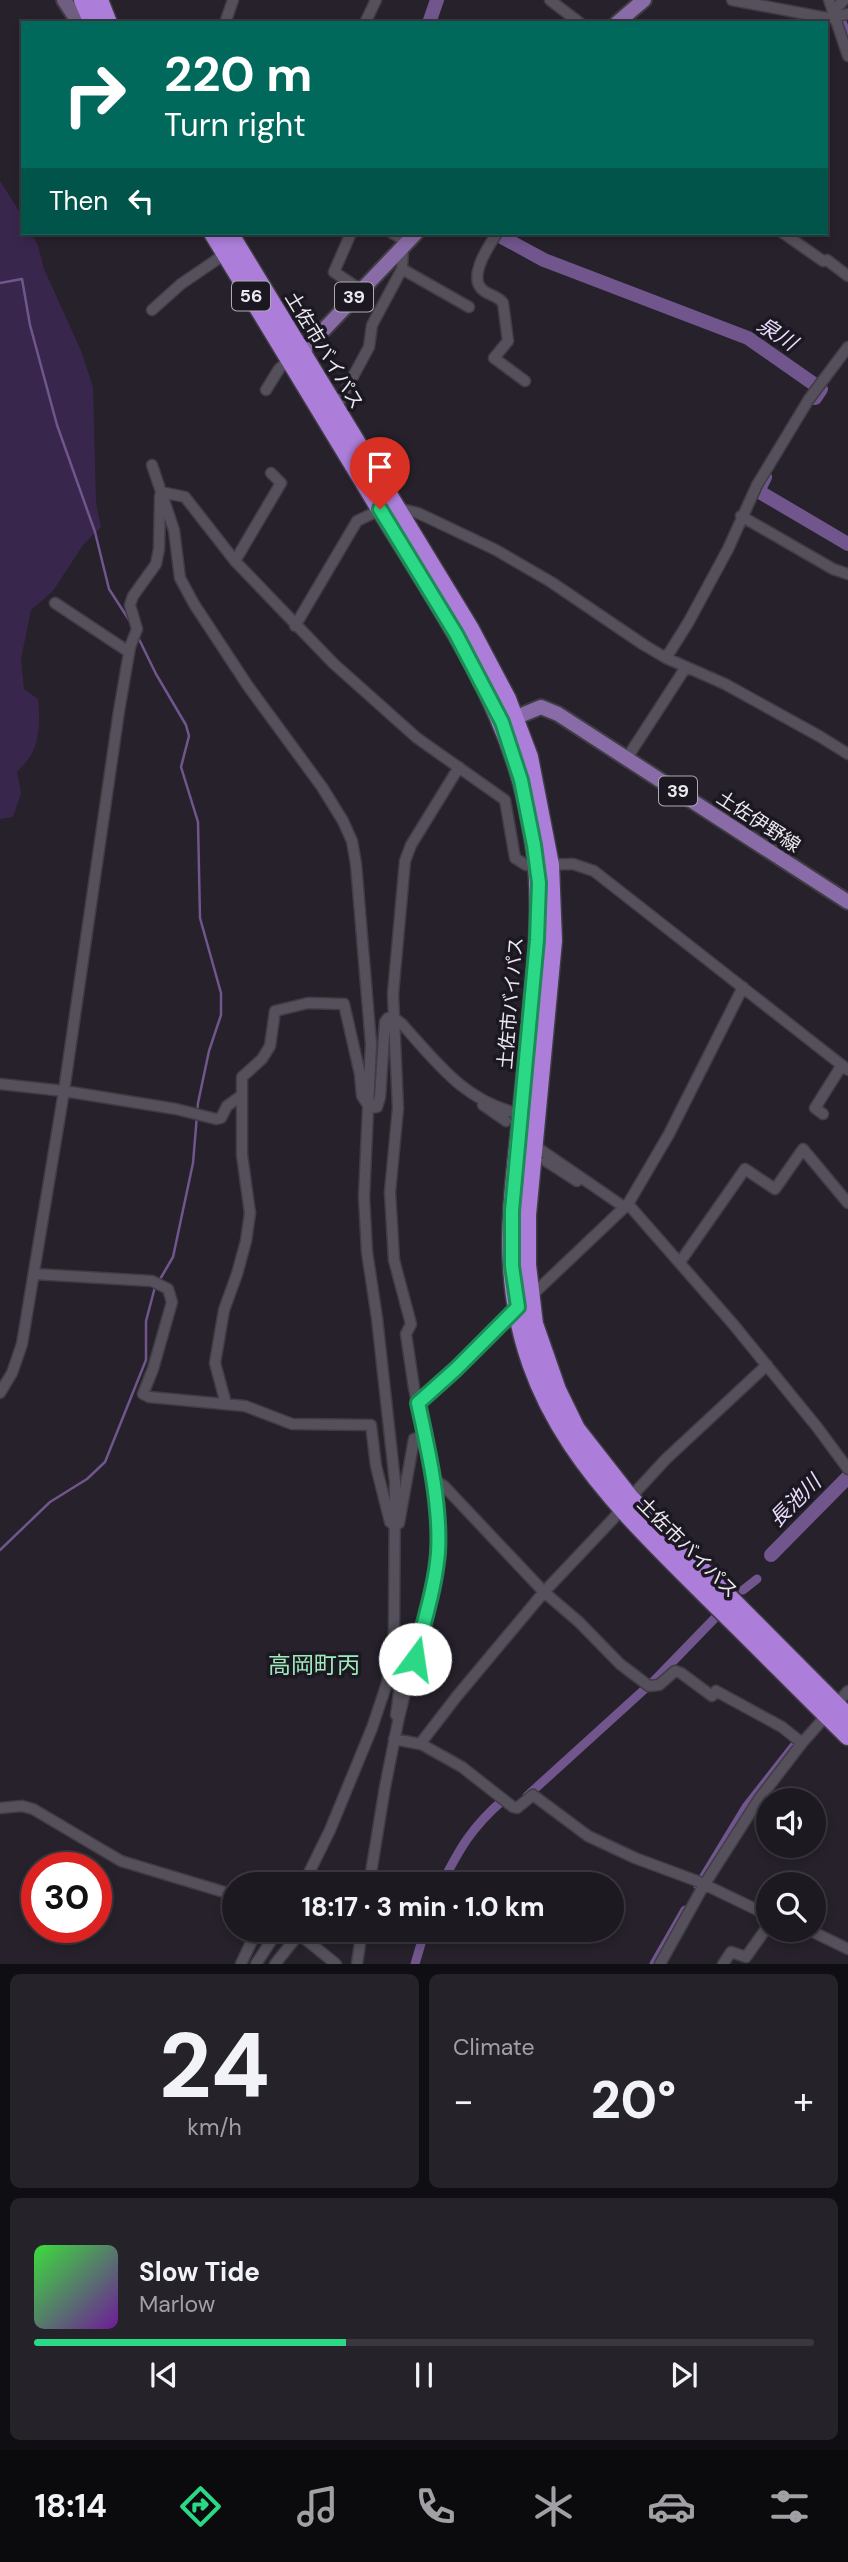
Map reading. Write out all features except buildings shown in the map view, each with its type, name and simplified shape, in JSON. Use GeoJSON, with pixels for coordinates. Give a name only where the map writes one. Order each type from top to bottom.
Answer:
{"type":"FeatureCollection","features":[{"type":"Feature","properties":{"kind":"highway"},"geometry":{"type":"LineString","coordinates":[[83,0],[92,21]]}},
{"type":"Feature","properties":{"kind":"highway"},"geometry":{"type":"LineString","coordinates":[[99,0],[107,21]]}},
{"type":"Feature","properties":{"kind":"highway","name":"土佐市バイパス"},"geometry":{"type":"LineString","coordinates":[[220,235],[225,254],[336,408],[388,508]]}},
{"type":"Feature","properties":{"kind":"highway","name":"土佐市バイパス"},"geometry":{"type":"LineString","coordinates":[[220,235],[388,508],[470,629],[536,783],[553,941],[539,1154],[527,1215],[524,1302]]}},
{"type":"Feature","properties":{"kind":"highway","name":"土佐市バイパス"},"geometry":{"type":"LineString","coordinates":[[544,866],[514,1117],[512,1266],[524,1302],[544,1357],[572,1419],[625,1504],[837,1713],[848,1736]]}},
{"type":"Feature","properties":{"kind":"main road"},"geometry":{"type":"LineString","coordinates":[[64,0],[71,3],[77,0]]}},
{"type":"Feature","properties":{"kind":"main road"},"geometry":{"type":"LineString","coordinates":[[64,0],[78,21]]}},
{"type":"Feature","properties":{"kind":"main road"},"geometry":{"type":"LineString","coordinates":[[619,21],[644,0]]}},
{"type":"Feature","properties":{"kind":"main road","name":"39"},"geometry":{"type":"LineString","coordinates":[[296,355],[409,240]]}},
{"type":"Feature","properties":{"kind":"main road","name":"土佐伊野線"},"geometry":{"type":"LineString","coordinates":[[509,720],[535,708],[547,708],[848,902]]}},
{"type":"Feature","properties":{"kind":"street"},"geometry":{"type":"LineString","coordinates":[[226,21],[233,0]]}},
{"type":"Feature","properties":{"kind":"street"},"geometry":{"type":"LineString","coordinates":[[366,21],[376,0]]}},
{"type":"Feature","properties":{"kind":"street"},"geometry":{"type":"LineString","coordinates":[[550,0],[577,21]]}},
{"type":"Feature","properties":{"kind":"street"},"geometry":{"type":"LineString","coordinates":[[732,0],[840,12]]}},
{"type":"Feature","properties":{"kind":"street"},"geometry":{"type":"LineString","coordinates":[[829,0],[840,12],[848,56]]}},
{"type":"Feature","properties":{"kind":"street"},"geometry":{"type":"LineString","coordinates":[[350,235],[334,272],[361,290]]}},
{"type":"Feature","properties":{"kind":"street"},"geometry":{"type":"LineString","coordinates":[[495,235],[478,271],[477,282],[481,289],[503,303],[508,341],[494,358],[525,381]]}},
{"type":"Feature","properties":{"kind":"street"},"geometry":{"type":"LineString","coordinates":[[786,235],[848,276]]}},
{"type":"Feature","properties":{"kind":"street"},"geometry":{"type":"LineString","coordinates":[[336,408],[369,347],[372,325],[402,269],[409,240]]}},
{"type":"Feature","properties":{"kind":"street"},"geometry":{"type":"LineString","coordinates":[[152,310],[181,284],[225,254]]}},
{"type":"Feature","properties":{"kind":"street"},"geometry":{"type":"LineString","coordinates":[[402,269],[469,307]]}},
{"type":"Feature","properties":{"kind":"street"},"geometry":{"type":"LineString","coordinates":[[666,658],[707,589],[757,485],[809,400],[848,347]]}},
{"type":"Feature","properties":{"kind":"street"},"geometry":{"type":"LineString","coordinates":[[266,390],[279,369],[296,355]]}},
{"type":"Feature","properties":{"kind":"street"},"geometry":{"type":"LineString","coordinates":[[152,465],[174,530],[180,578],[248,686],[322,787],[352,841],[371,1044],[364,1197],[367,1252],[392,1456],[395,1526],[392,1657],[387,1683],[372,1728],[330,1830],[309,1872]]}},
{"type":"Feature","properties":{"kind":"street"},"geometry":{"type":"LineString","coordinates":[[234,561],[281,483],[271,473]]}},
{"type":"Feature","properties":{"kind":"street"},"geometry":{"type":"LineString","coordinates":[[161,492],[185,497],[234,561],[295,626],[417,738],[505,800],[514,858],[526,865],[573,863],[594,872],[845,1067],[815,1108],[823,1114]]}},
{"type":"Feature","properties":{"kind":"street"},"geometry":{"type":"LineString","coordinates":[[0,1393],[12,1373],[22,1344],[64,1091],[129,652],[135,633],[130,605],[133,596],[156,564],[161,492]]}},
{"type":"Feature","properties":{"kind":"street"},"geometry":{"type":"LineString","coordinates":[[205,523],[206,506]]}},
{"type":"Feature","properties":{"kind":"street"},"geometry":{"type":"LineString","coordinates":[[295,626],[357,521],[388,508],[418,513],[496,550],[551,582],[666,658],[725,684],[848,754]]}},
{"type":"Feature","properties":{"kind":"street"},"geometry":{"type":"LineString","coordinates":[[741,516],[848,575]]}},
{"type":"Feature","properties":{"kind":"street"},"geometry":{"type":"LineString","coordinates":[[55,603],[129,652]]}},
{"type":"Feature","properties":{"kind":"street"},"geometry":{"type":"LineString","coordinates":[[627,758],[686,667]]}},
{"type":"Feature","properties":{"kind":"street"},"geometry":{"type":"LineString","coordinates":[[371,1872],[394,1739],[436,1569],[438,1550],[433,1479],[406,1334],[411,1324],[394,1260],[391,1219],[390,1192],[398,1108],[393,1017],[405,861],[411,845],[459,767]]}},
{"type":"Feature","properties":{"kind":"street"},"geometry":{"type":"LineString","coordinates":[[418,1403],[626,1205],[669,1134],[743,987]]}},
{"type":"Feature","properties":{"kind":"street"},"geometry":{"type":"LineString","coordinates":[[226,1404],[215,1363],[224,1310],[243,1252],[250,1213],[242,1155],[242,1077],[262,1059],[270,1046],[275,1011],[308,1003],[344,1004],[360,1074],[362,1096],[370,1108]]}},
{"type":"Feature","properties":{"kind":"street"},"geometry":{"type":"LineString","coordinates":[[370,1108],[377,1107],[380,1097],[385,1022],[393,1017]]}},
{"type":"Feature","properties":{"kind":"street"},"geometry":{"type":"LineString","coordinates":[[393,1017],[464,1095],[514,1117]]}},
{"type":"Feature","properties":{"kind":"street"},"geometry":{"type":"LineString","coordinates":[[0,1084],[176,1109],[216,1119],[221,1118],[233,1099],[242,1095]]}},
{"type":"Feature","properties":{"kind":"street"},"geometry":{"type":"LineString","coordinates":[[456,1084],[510,1112],[514,1117]]}},
{"type":"Feature","properties":{"kind":"street"},"geometry":{"type":"LineString","coordinates":[[680,1262],[744,1169],[775,1189],[803,1149],[848,1203]]}},
{"type":"Feature","properties":{"kind":"street"},"geometry":{"type":"LineString","coordinates":[[601,1189],[563,1174],[539,1154],[541,1150],[626,1205],[680,1262],[848,1469]]}},
{"type":"Feature","properties":{"kind":"street"},"geometry":{"type":"LineString","coordinates":[[34,1274],[156,1283],[168,1289],[172,1303],[143,1394],[149,1397],[246,1406],[292,1424],[371,1425],[376,1466],[390,1522],[395,1526]]}},
{"type":"Feature","properties":{"kind":"street"},"geometry":{"type":"LineString","coordinates":[[421,1744],[457,1696],[544,1592],[666,1459],[766,1365]]}},
{"type":"Feature","properties":{"kind":"street"},"geometry":{"type":"LineString","coordinates":[[395,1526],[399,1523],[414,1440],[425,1437]]}},
{"type":"Feature","properties":{"kind":"street"},"geometry":{"type":"LineString","coordinates":[[433,1479],[461,1503],[544,1592],[579,1622],[620,1664],[649,1686],[659,1685],[675,1671],[681,1673],[712,1696],[716,1692],[782,1727],[799,1741]]}},
{"type":"Feature","properties":{"kind":"street"},"geometry":{"type":"LineString","coordinates":[[392,1657],[396,1663],[400,1693],[396,1715],[399,1717]]}},
{"type":"Feature","properties":{"kind":"street"},"geometry":{"type":"LineString","coordinates":[[660,1964],[702,1883],[759,1799],[799,1741],[837,1713],[848,1691]]}},
{"type":"Feature","properties":{"kind":"street"},"geometry":{"type":"LineString","coordinates":[[394,1739],[421,1744],[462,1767],[513,1807],[517,1808],[533,1795],[588,1836],[635,1858],[702,1883],[756,1909]]}},
{"type":"Feature","properties":{"kind":"street"},"geometry":{"type":"LineString","coordinates":[[0,1808],[22,1806],[33,1809],[121,1861],[222,1891]]}},
{"type":"Feature","properties":{"kind":"street"},"geometry":{"type":"LineString","coordinates":[[275,1964],[299,1934],[336,1964]]}},
{"type":"Feature","properties":{"kind":"street"},"geometry":{"type":"LineString","coordinates":[[826,1938],[848,1949]]}},
{"type":"Feature","properties":{"kind":"street"},"geometry":{"type":"LineString","coordinates":[[241,1964],[251,1942]]}},
{"type":"Feature","properties":{"kind":"street"},"geometry":{"type":"LineString","coordinates":[[256,1964],[270,1942]]}},
{"type":"Feature","properties":{"kind":"street"},"geometry":{"type":"LineString","coordinates":[[357,1964],[360,1942]]}},
{"type":"Feature","properties":{"kind":"street"},"geometry":{"type":"LineString","coordinates":[[723,1964],[731,1952],[746,1957],[757,1942]]}},
{"type":"Feature","properties":{"kind":"shaded area"},"geometry":{"type":"Polygon","coordinates":[[[0,181],[21,214],[21,235],[32,235],[38,246],[44,269],[82,353],[93,387],[96,503],[101,527],[83,545],[53,591],[31,610],[21,659],[24,689],[38,699],[38,735],[31,755],[17,772],[21,793],[13,817],[0,819],[0,181]]]}},
{"type":"Feature","properties":{"kind":"waterway","name":"泉川"},"geometry":{"type":"LineString","coordinates":[[430,21],[437,0]]}},
{"type":"Feature","properties":{"kind":"waterway"},"geometry":{"type":"LineString","coordinates":[[835,0],[848,39]]}},
{"type":"Feature","properties":{"kind":"waterway","name":"泉川"},"geometry":{"type":"LineString","coordinates":[[500,236],[544,260],[748,338],[821,389],[815,398]]}},
{"type":"Feature","properties":{"kind":"waterway"},"geometry":{"type":"LineString","coordinates":[[0,283],[22,279],[30,325],[57,425],[95,532],[109,589],[131,623]]}},
{"type":"Feature","properties":{"kind":"waterway","name":"泉川"},"geometry":{"type":"LineString","coordinates":[[765,477],[758,491],[848,544]]}},
{"type":"Feature","properties":{"kind":"waterway"},"geometry":{"type":"LineString","coordinates":[[137,635],[186,725],[189,736],[181,767],[198,822],[200,918],[221,993],[221,1015],[209,1051],[198,1103],[193,1163],[173,1257],[159,1281]]}},
{"type":"Feature","properties":{"kind":"waterway"},"geometry":{"type":"LineString","coordinates":[[0,1550],[50,1502],[87,1479],[105,1462],[146,1360],[146,1321],[155,1287]]}},
{"type":"Feature","properties":{"kind":"waterway","name":"長池川"},"geometry":{"type":"LineString","coordinates":[[771,1555],[848,1477]]}},
{"type":"Feature","properties":{"kind":"waterway"},"geometry":{"type":"LineString","coordinates":[[743,1590],[757,1579]]}},
{"type":"Feature","properties":{"kind":"waterway"},"geometry":{"type":"LineString","coordinates":[[650,1685],[714,1619]]}},
{"type":"Feature","properties":{"kind":"waterway"},"geometry":{"type":"LineString","coordinates":[[527,1796],[647,1687]]}},
{"type":"Feature","properties":{"kind":"waterway"},"geometry":{"type":"LineString","coordinates":[[698,1886],[746,1807],[797,1742]]}},
{"type":"Feature","properties":{"kind":"waterway"},"geometry":{"type":"LineString","coordinates":[[448,1872],[467,1839],[503,1800]]}},
{"type":"Feature","properties":{"kind":"waterway"},"geometry":{"type":"LineString","coordinates":[[654,1964],[685,1910]]}},
{"type":"Feature","properties":{"kind":"waterway"},"geometry":{"type":"LineString","coordinates":[[415,1964],[421,1942]]}},
{"type":"Feature","properties":{"kind":"district","name":"高岡町丙"},"geometry":{"type":"Point","coordinates":[314,1665]}},
{"type":"Feature","properties":{"kind":"route"},"geometry":{"type":"LineString","coordinates":[[380,509],[456,634],[509,738],[525,798],[539,883],[532,1011],[512,1211],[512,1266],[518,1307],[418,1403],[433,1479],[438,1550],[415,1659]]}}]}
